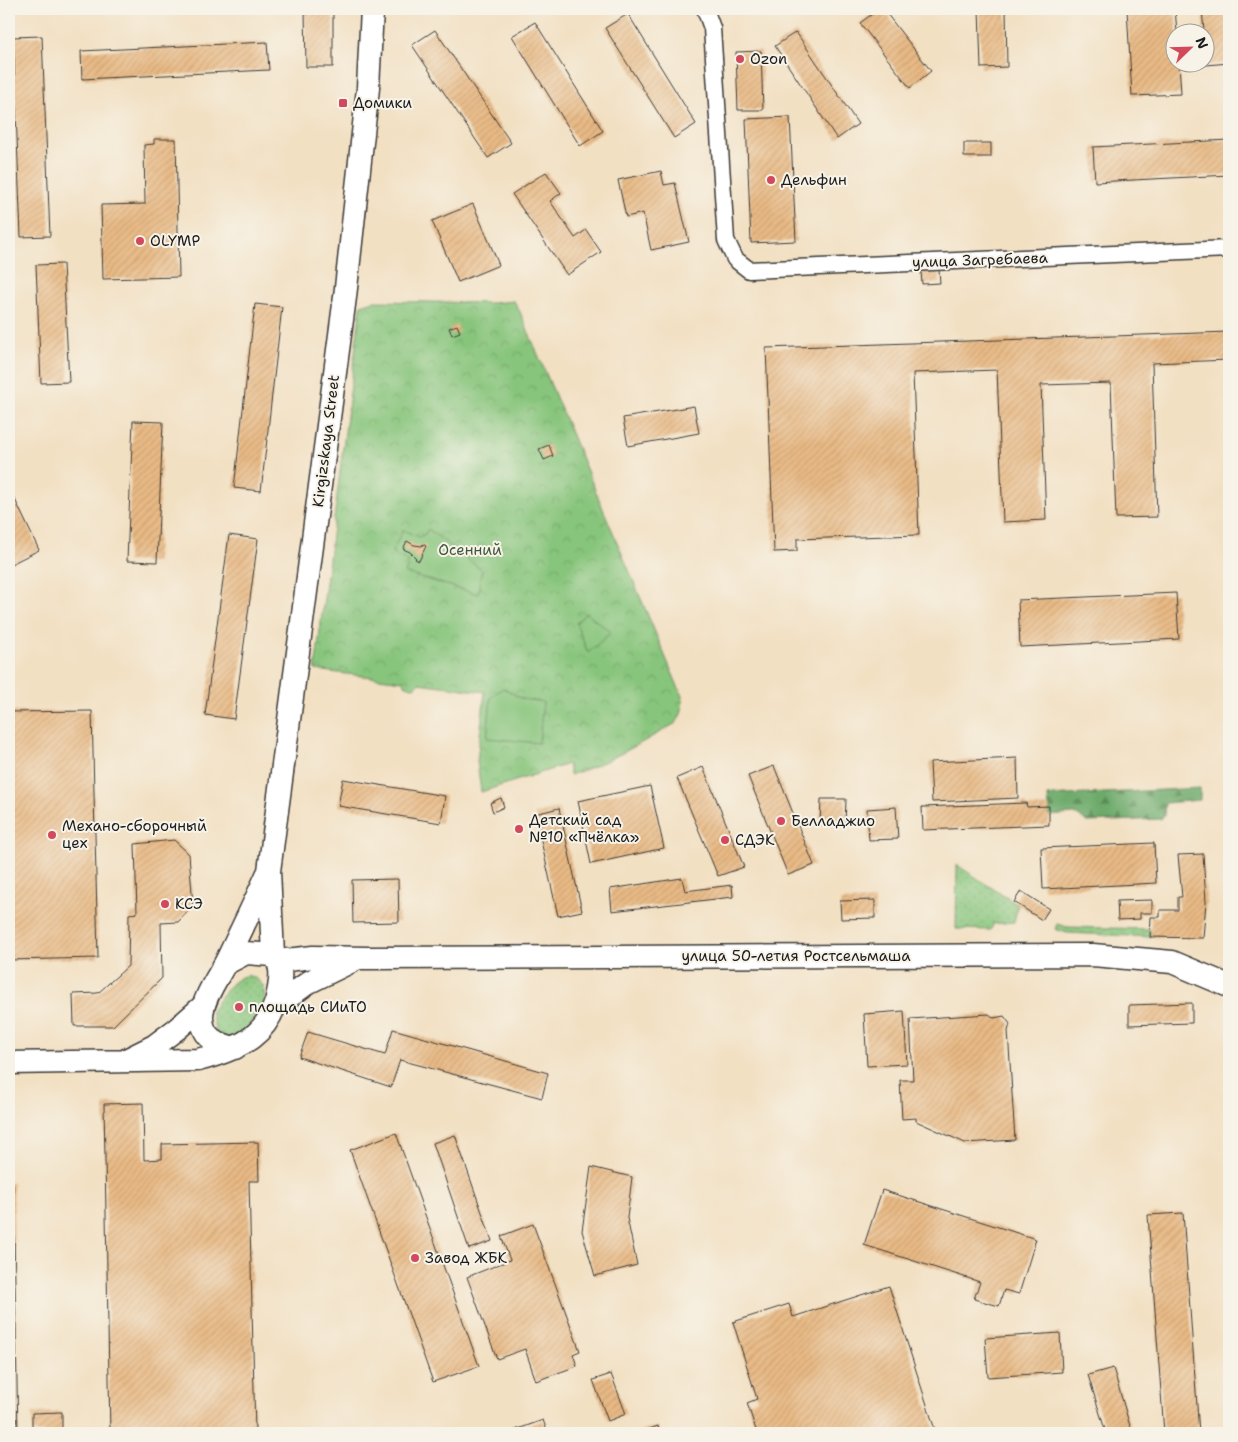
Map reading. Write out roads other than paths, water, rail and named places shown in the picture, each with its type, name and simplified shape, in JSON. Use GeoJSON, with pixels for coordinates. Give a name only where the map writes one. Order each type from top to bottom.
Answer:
{"type":"FeatureCollection","features":[{"type":"Feature","properties":{"kind":"main road","name":"Kirgizskaya Street"},"geometry":{"type":"LineString","coordinates":[[269,872],[345,297],[368,88],[372,9]]}},
{"type":"Feature","properties":{"kind":"main road"},"geometry":{"type":"LineString","coordinates":[[269,872],[276,958],[281,977],[275,1007]]}},
{"type":"Feature","properties":{"kind":"main road"},"geometry":{"type":"LineString","coordinates":[[123,1062],[154,1046],[202,1007],[269,872]]}},
{"type":"Feature","properties":{"kind":"main road"},"geometry":{"type":"LineString","coordinates":[[225,964],[246,953],[276,958]]}},
{"type":"Feature","properties":{"kind":"main road","name":"улица 50-летия Ростсельмаша"},"geometry":{"type":"LineString","coordinates":[[276,958],[1094,954],[1172,962],[1229,986]]}},
{"type":"Feature","properties":{"kind":"main road"},"geometry":{"type":"LineString","coordinates":[[9,1063],[198,1060],[216,1056],[245,1044],[255,1036],[275,1007],[309,982],[358,958]]}},
{"type":"Feature","properties":{"kind":"main road"},"geometry":{"type":"LineString","coordinates":[[202,1007],[204,1030],[210,1038],[217,1044],[235,1048]]}},
{"type":"Feature","properties":{"kind":"street","name":"улица Загребаева"},"geometry":{"type":"LineString","coordinates":[[705,9],[712,28],[726,240],[735,259],[749,270],[1229,249]]}},
{"type":"Feature","properties":{"kind":"place","name":"Ozon"},"geometry":{"type":"Point","coordinates":[740,59]}},
{"type":"Feature","properties":{"kind":"place","name":"Домики"},"geometry":{"type":"Point","coordinates":[343,103]}},
{"type":"Feature","properties":{"kind":"place","name":"Дельфин"},"geometry":{"type":"Point","coordinates":[771,180]}},
{"type":"Feature","properties":{"kind":"place","name":"OLYMP"},"geometry":{"type":"Point","coordinates":[140,241]}},
{"type":"Feature","properties":{"kind":"place","name":"Белладжио"},"geometry":{"type":"Point","coordinates":[781,821]}},
{"type":"Feature","properties":{"kind":"place","name":"Детский сад №10 «Пчёлка»"},"geometry":{"type":"Point","coordinates":[519,829]}},
{"type":"Feature","properties":{"kind":"place","name":"Механо-сборочный цех"},"geometry":{"type":"Point","coordinates":[52,835]}},
{"type":"Feature","properties":{"kind":"place","name":"СДЭК"},"geometry":{"type":"Point","coordinates":[725,840]}},
{"type":"Feature","properties":{"kind":"place","name":"КСЭ"},"geometry":{"type":"Point","coordinates":[165,904]}},
{"type":"Feature","properties":{"kind":"place","name":"площадь СИиТО"},"geometry":{"type":"Point","coordinates":[239,1007]}},
{"type":"Feature","properties":{"kind":"place","name":"Завод ЖБК"},"geometry":{"type":"Point","coordinates":[415,1258]}},
{"type":"Feature","properties":{"kind":"park label","name":"Осенний"},"geometry":{"type":"Point","coordinates":[470,550]}}]}
